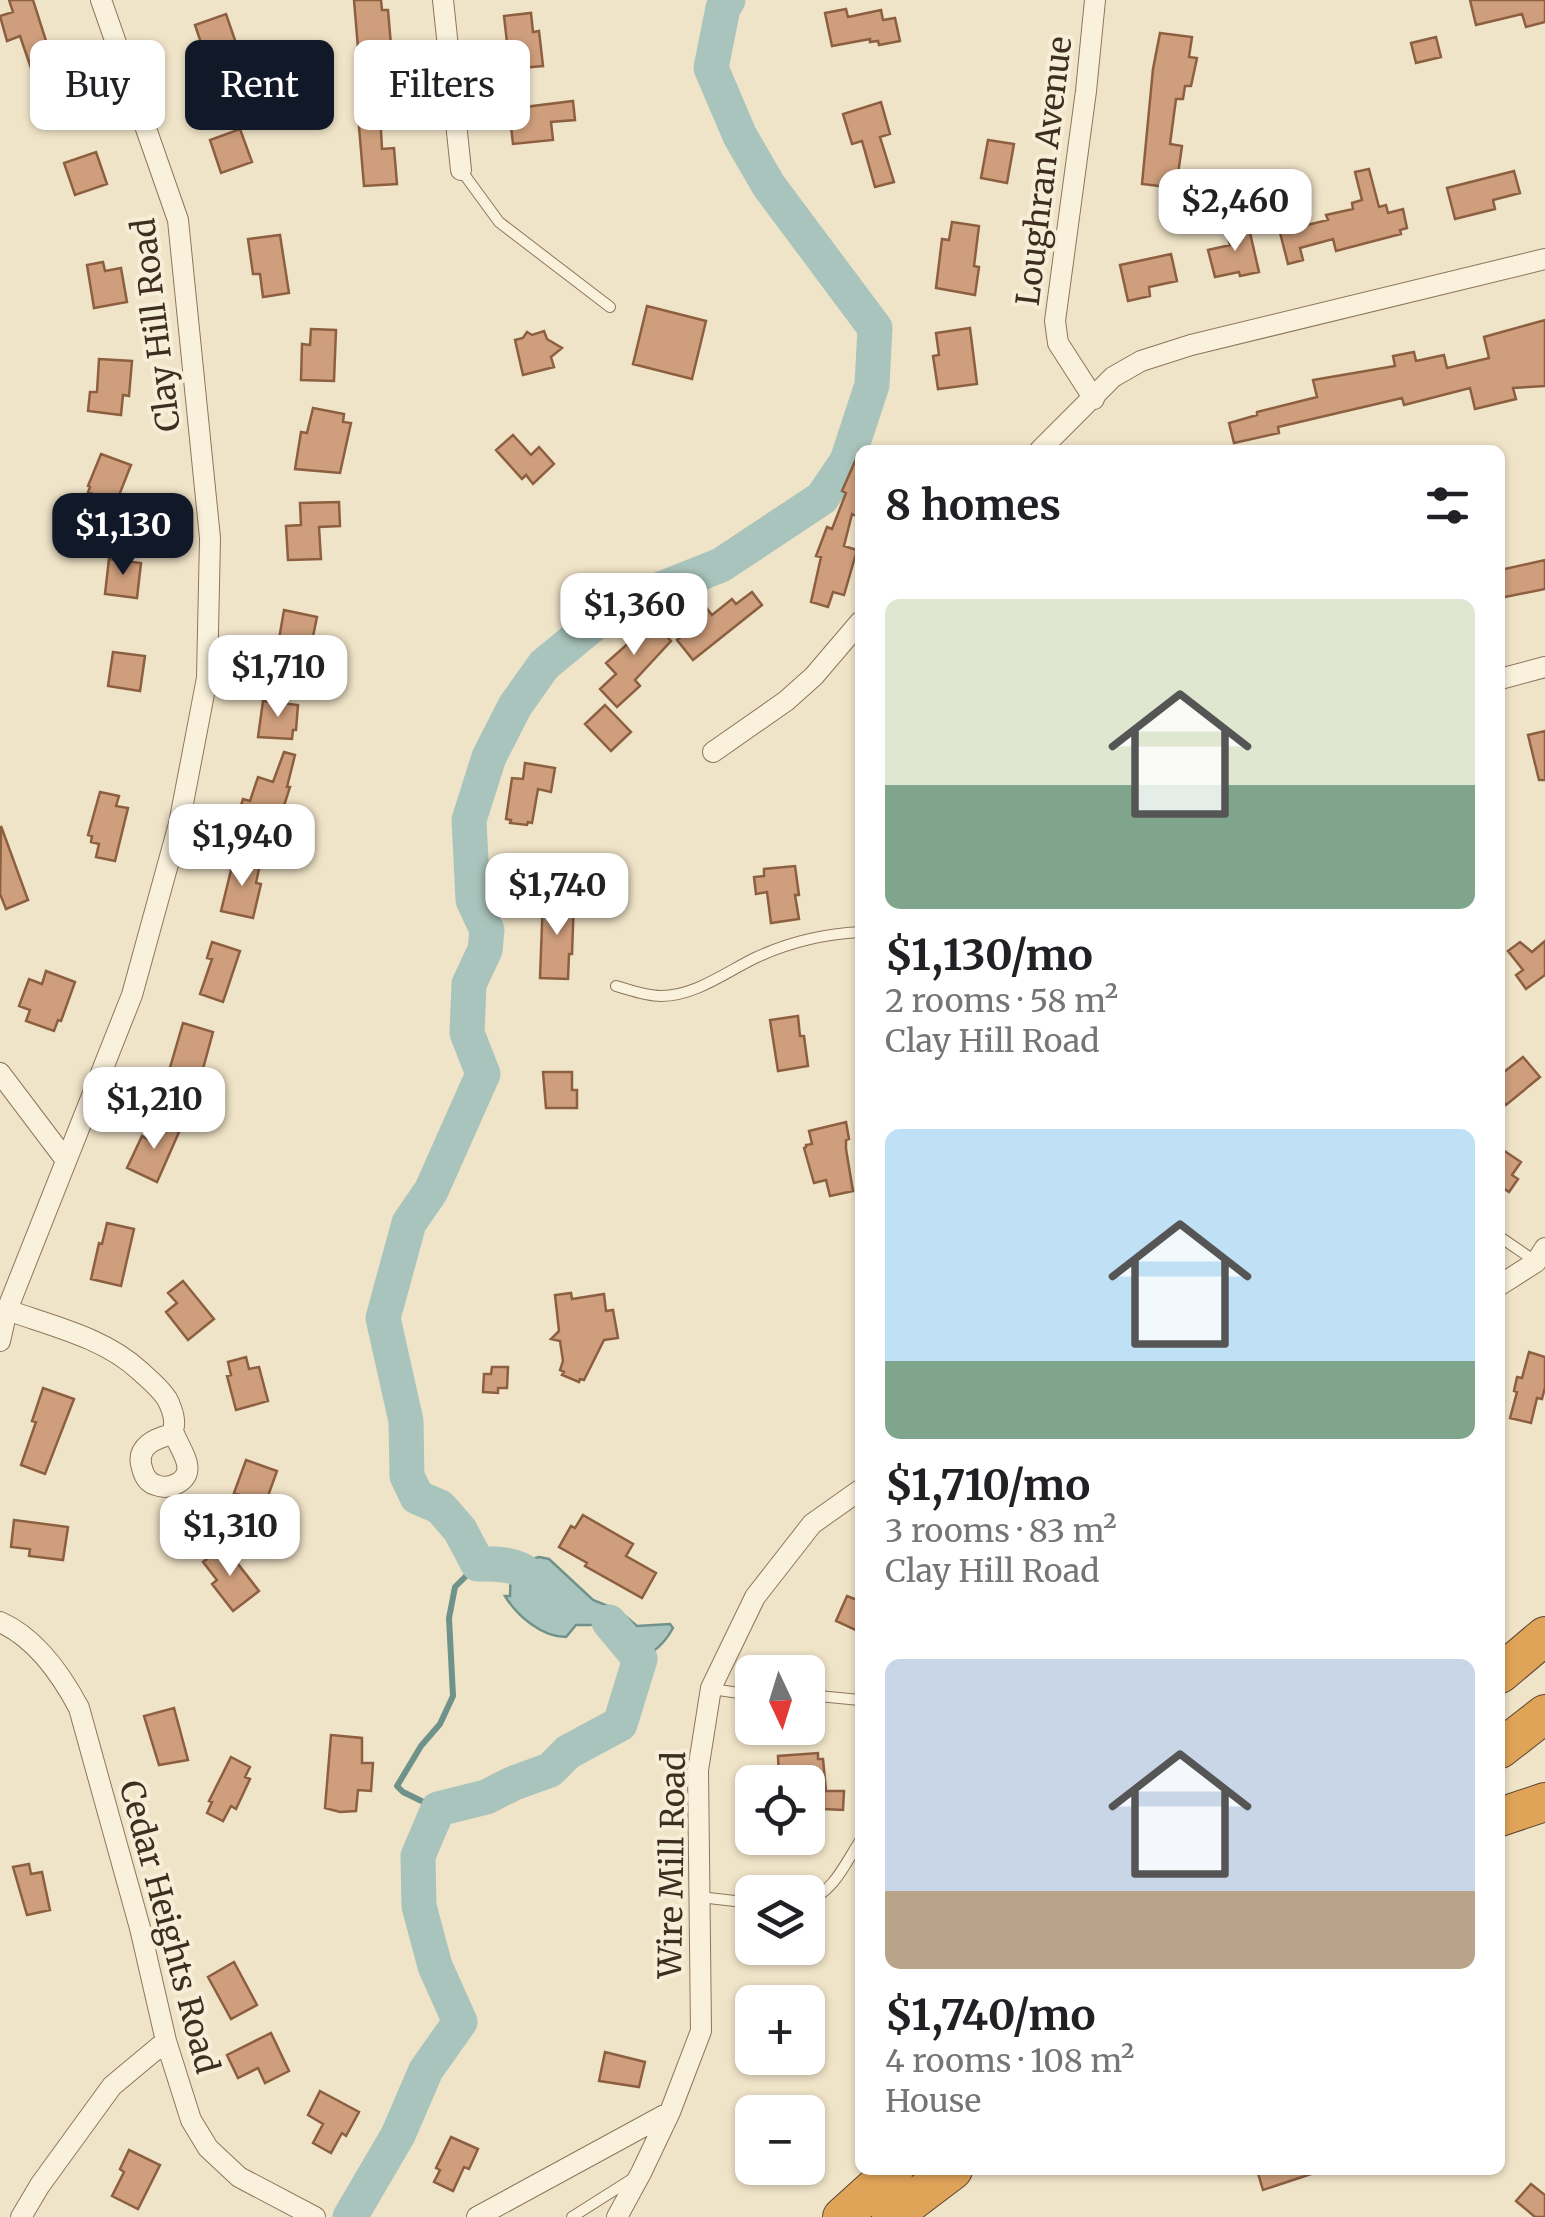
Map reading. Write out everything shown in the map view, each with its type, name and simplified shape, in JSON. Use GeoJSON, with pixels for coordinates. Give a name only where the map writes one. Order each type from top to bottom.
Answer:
{"type":"FeatureCollection","features":[{"type":"Feature","properties":{"kind":"highway"},"geometry":{"type":"LineString","coordinates":[[1505,1670],[1545,1636]]}},
{"type":"Feature","properties":{"kind":"highway"},"geometry":{"type":"LineString","coordinates":[[1505,1688],[1545,1659]]}},
{"type":"Feature","properties":{"kind":"highway"},"geometry":{"type":"LineString","coordinates":[[1505,1745],[1545,1714]]}},
{"type":"Feature","properties":{"kind":"highway"},"geometry":{"type":"LineString","coordinates":[[1505,1815],[1545,1802]]}},
{"type":"Feature","properties":{"kind":"highway"},"geometry":{"type":"LineString","coordinates":[[842,2217],[888,2175]]}},
{"type":"Feature","properties":{"kind":"highway"},"geometry":{"type":"LineString","coordinates":[[891,2217],[946,2175]]}},
{"type":"Feature","properties":{"kind":"street","name":"Clay Hill Road"},"geometry":{"type":"LineString","coordinates":[[0,1341],[8,1310],[132,995],[179,824],[207,678],[210,538],[178,220],[100,0]]}},
{"type":"Feature","properties":{"kind":"street"},"geometry":{"type":"LineString","coordinates":[[443,0],[461,170]]}},
{"type":"Feature","properties":{"kind":"street","name":"Loughran Avenue"},"geometry":{"type":"LineString","coordinates":[[1094,398],[1058,343],[1056,320],[1095,0]]}},
{"type":"Feature","properties":{"kind":"street"},"geometry":{"type":"LineString","coordinates":[[1045,445],[1114,378],[1141,361],[1192,345],[1545,259]]}},
{"type":"Feature","properties":{"kind":"street"},"geometry":{"type":"LineString","coordinates":[[713,752],[786,701],[814,676],[855,628]]}},
{"type":"Feature","properties":{"kind":"street"},"geometry":{"type":"LineString","coordinates":[[1505,678],[1545,667]]}},
{"type":"Feature","properties":{"kind":"street"},"geometry":{"type":"LineString","coordinates":[[0,1073],[66,1158]]}},
{"type":"Feature","properties":{"kind":"street"},"geometry":{"type":"LineString","coordinates":[[1505,1281],[1541,1255]]}},
{"type":"Feature","properties":{"kind":"street"},"geometry":{"type":"LineString","coordinates":[[8,1310],[108,1349],[138,1369],[166,1399],[174,1421],[173,1434]]}},
{"type":"Feature","properties":{"kind":"street","name":"Wire Mill Road"},"geometry":{"type":"LineString","coordinates":[[616,2217],[642,2173],[702,2031],[698,1770],[711,1688],[755,1597],[812,1524],[855,1494]]}},
{"type":"Feature","properties":{"kind":"street","name":"Cedar Heights Road"},"geometry":{"type":"LineString","coordinates":[[0,1622],[41,1652],[64,1680],[79,1708],[140,1928],[166,2041],[191,2120],[208,2148],[239,2177],[315,2217]]}},
{"type":"Feature","properties":{"kind":"street"},"geometry":{"type":"LineString","coordinates":[[21,2217],[112,2086],[166,2041]]}},
{"type":"Feature","properties":{"kind":"street"},"geometry":{"type":"LineString","coordinates":[[477,2217],[670,2112]]}},
{"type":"Feature","properties":{"kind":"lane"},"geometry":{"type":"LineString","coordinates":[[461,170],[499,222],[610,307]]}},
{"type":"Feature","properties":{"kind":"lane"},"geometry":{"type":"LineString","coordinates":[[616,986],[660,996],[678,994],[798,941],[855,932]]}},
{"type":"Feature","properties":{"kind":"lane"},"geometry":{"type":"LineString","coordinates":[[1505,1239],[1541,1255]]}},
{"type":"Feature","properties":{"kind":"lane"},"geometry":{"type":"LineString","coordinates":[[711,1688],[735,1692]]}},
{"type":"Feature","properties":{"kind":"lane"},"geometry":{"type":"LineString","coordinates":[[825,1697],[855,1700]]}},
{"type":"Feature","properties":{"kind":"lane"},"geometry":{"type":"LineString","coordinates":[[825,1891],[855,1848]]}},
{"type":"Feature","properties":{"kind":"lane"},"geometry":{"type":"LineString","coordinates":[[700,1897],[735,1901]]}},
{"type":"Feature","properties":{"kind":"lane"},"geometry":{"type":"LineString","coordinates":[[572,2217],[642,2173]]}},
{"type":"Feature","properties":{"kind":"water"},"geometry":{"type":"Polygon","coordinates":[[[539,1557],[549,1559],[593,1600],[618,1610],[637,1626],[670,1624],[673,1628],[653,1651],[625,1664],[611,1639],[593,1625],[576,1625],[566,1637],[539,1629],[523,1618],[505,1596],[510,1596],[511,1565],[539,1557]]]}},
{"type":"Feature","properties":{"kind":"building"},"geometry":{"type":"Polygon","coordinates":[[[9,0],[33,0],[46,40],[30,40],[30,65],[20,36],[7,41],[0,16],[13,12],[9,0]]]}},
{"type":"Feature","properties":{"kind":"building"},"geometry":{"type":"Polygon","coordinates":[[[354,0],[381,0],[382,10],[388,10],[391,40],[357,40],[354,0]]]}},
{"type":"Feature","properties":{"kind":"building"},"geometry":{"type":"Polygon","coordinates":[[[1470,0],[1545,0],[1545,22],[1526,27],[1522,14],[1476,25],[1470,0]]]}},
{"type":"Feature","properties":{"kind":"building"},"geometry":{"type":"Polygon","coordinates":[[[846,9],[848,17],[881,10],[883,20],[895,18],[900,41],[879,45],[870,39],[832,46],[825,13],[846,9]]]}},
{"type":"Feature","properties":{"kind":"building"},"geometry":{"type":"Polygon","coordinates":[[[531,13],[533,32],[539,31],[543,66],[530,67],[530,40],[507,40],[504,16],[531,13]]]}},
{"type":"Feature","properties":{"kind":"building"},"geometry":{"type":"Polygon","coordinates":[[[226,14],[235,40],[200,40],[195,25],[226,14]]]}},
{"type":"Feature","properties":{"kind":"building"},"geometry":{"type":"Polygon","coordinates":[[[1160,33],[1192,37],[1189,57],[1197,58],[1191,86],[1185,86],[1183,99],[1176,99],[1170,144],[1182,146],[1176,188],[1142,184],[1160,33]]]}},
{"type":"Feature","properties":{"kind":"building"},"geometry":{"type":"Polygon","coordinates":[[[1436,37],[1441,57],[1416,63],[1411,43],[1436,37]]]}},
{"type":"Feature","properties":{"kind":"building"},"geometry":{"type":"Polygon","coordinates":[[[573,101],[575,120],[551,122],[553,140],[513,144],[511,130],[530,130],[530,106],[573,101]]]}},
{"type":"Feature","properties":{"kind":"building"},"geometry":{"type":"Polygon","coordinates":[[[881,102],[890,134],[880,137],[894,182],[875,187],[862,141],[852,144],[843,114],[881,102]]]}},
{"type":"Feature","properties":{"kind":"building"},"geometry":{"type":"Polygon","coordinates":[[[240,130],[252,162],[221,173],[210,140],[240,130]]]}},
{"type":"Feature","properties":{"kind":"building"},"geometry":{"type":"Polygon","coordinates":[[[359,130],[381,130],[382,149],[394,148],[397,184],[364,186],[359,130]]]}},
{"type":"Feature","properties":{"kind":"building"},"geometry":{"type":"Polygon","coordinates":[[[988,140],[1014,144],[1007,183],[981,178],[988,140]]]}},
{"type":"Feature","properties":{"kind":"building"},"geometry":{"type":"Polygon","coordinates":[[[96,152],[107,184],[75,195],[64,163],[96,152]]]}},
{"type":"Feature","properties":{"kind":"building"},"geometry":{"type":"Polygon","coordinates":[[[1369,169],[1379,207],[1386,205],[1388,213],[1403,209],[1407,228],[1400,230],[1401,234],[1336,251],[1333,239],[1300,248],[1303,260],[1288,264],[1276,217],[1291,214],[1295,228],[1353,209],[1352,203],[1362,200],[1355,172],[1369,169]]]}},
{"type":"Feature","properties":{"kind":"building"},"geometry":{"type":"Polygon","coordinates":[[[1514,171],[1520,193],[1493,200],[1495,209],[1455,219],[1447,188],[1514,171]]]}},
{"type":"Feature","properties":{"kind":"building"},"geometry":{"type":"Polygon","coordinates":[[[952,222],[979,226],[975,295],[936,288],[942,239],[949,240],[952,222]]]}},
{"type":"Feature","properties":{"kind":"building"},"geometry":{"type":"Polygon","coordinates":[[[1248,224],[1259,272],[1215,277],[1208,250],[1230,245],[1226,229],[1248,224]]]}},
{"type":"Feature","properties":{"kind":"building"},"geometry":{"type":"Polygon","coordinates":[[[280,235],[289,293],[263,297],[260,274],[253,274],[248,239],[280,235]]]}},
{"type":"Feature","properties":{"kind":"building"},"geometry":{"type":"Polygon","coordinates":[[[1171,254],[1177,281],[1149,287],[1150,296],[1128,301],[1120,265],[1171,254]]]}},
{"type":"Feature","properties":{"kind":"building"},"geometry":{"type":"Polygon","coordinates":[[[103,262],[105,271],[121,268],[127,302],[94,308],[87,265],[103,262]]]}},
{"type":"Feature","properties":{"kind":"building"},"geometry":{"type":"Polygon","coordinates":[[[647,306],[706,321],[692,379],[633,364],[647,306]]]}},
{"type":"Feature","properties":{"kind":"building"},"geometry":{"type":"Polygon","coordinates":[[[1545,320],[1545,386],[1513,388],[1516,399],[1475,409],[1470,388],[1404,405],[1402,398],[1278,427],[1279,433],[1234,443],[1229,423],[1317,397],[1313,380],[1395,366],[1393,356],[1414,352],[1416,361],[1444,355],[1447,368],[1489,358],[1484,337],[1545,320]]]}},
{"type":"Feature","properties":{"kind":"building"},"geometry":{"type":"Polygon","coordinates":[[[970,328],[977,384],[938,389],[933,356],[939,355],[936,333],[970,328]]]}},
{"type":"Feature","properties":{"kind":"building"},"geometry":{"type":"Polygon","coordinates":[[[311,329],[336,330],[334,381],[301,380],[302,344],[310,345],[311,329]]]}},
{"type":"Feature","properties":{"kind":"building"},"geometry":{"type":"Polygon","coordinates":[[[544,331],[547,339],[562,348],[551,357],[554,367],[523,375],[515,340],[527,332],[532,335],[544,331]]]}},
{"type":"Feature","properties":{"kind":"building"},"geometry":{"type":"Polygon","coordinates":[[[99,359],[132,361],[129,396],[123,395],[121,415],[88,411],[90,392],[97,392],[99,359]]]}},
{"type":"Feature","properties":{"kind":"building"},"geometry":{"type":"Polygon","coordinates":[[[313,408],[344,414],[343,422],[351,423],[340,473],[295,469],[301,432],[307,433],[313,408]]]}},
{"type":"Feature","properties":{"kind":"building"},"geometry":{"type":"Polygon","coordinates":[[[513,435],[531,455],[539,447],[554,464],[533,484],[526,475],[522,479],[496,450],[513,435]]]}},
{"type":"Feature","properties":{"kind":"building"},"geometry":{"type":"Polygon","coordinates":[[[101,454],[131,465],[118,498],[112,496],[109,504],[93,499],[95,495],[88,492],[101,454]]]}},
{"type":"Feature","properties":{"kind":"building"},"geometry":{"type":"Polygon","coordinates":[[[855,461],[855,516],[852,514],[844,546],[855,549],[855,557],[844,595],[833,592],[828,607],[811,602],[821,557],[816,556],[827,527],[832,529],[846,493],[842,491],[855,461]]]}},
{"type":"Feature","properties":{"kind":"building"},"geometry":{"type":"Polygon","coordinates":[[[339,502],[340,526],[319,527],[321,559],[288,560],[286,526],[301,525],[300,503],[339,502]]]}},
{"type":"Feature","properties":{"kind":"building"},"geometry":{"type":"Polygon","coordinates":[[[109,559],[141,563],[137,598],[105,594],[109,559]]]}},
{"type":"Feature","properties":{"kind":"building"},"geometry":{"type":"Polygon","coordinates":[[[1545,560],[1545,589],[1505,597],[1505,569],[1545,560]]]}},
{"type":"Feature","properties":{"kind":"building"},"geometry":{"type":"Polygon","coordinates":[[[752,592],[762,605],[693,660],[677,640],[698,624],[684,606],[697,596],[712,615],[732,599],[736,604],[752,592]]]}},
{"type":"Feature","properties":{"kind":"building"},"geometry":{"type":"Polygon","coordinates":[[[632,602],[671,641],[635,680],[640,686],[617,707],[600,689],[616,674],[606,663],[641,632],[625,606],[632,602]]]}},
{"type":"Feature","properties":{"kind":"building"},"geometry":{"type":"Polygon","coordinates":[[[284,610],[317,617],[310,651],[278,645],[284,610]]]}},
{"type":"Feature","properties":{"kind":"building"},"geometry":{"type":"Polygon","coordinates":[[[113,652],[145,656],[140,691],[108,686],[113,652]]]}},
{"type":"Feature","properties":{"kind":"building"},"geometry":{"type":"Polygon","coordinates":[[[263,701],[298,705],[292,739],[258,737],[263,701]]]}},
{"type":"Feature","properties":{"kind":"building"},"geometry":{"type":"Polygon","coordinates":[[[605,705],[631,732],[611,751],[585,724],[605,705]]]}},
{"type":"Feature","properties":{"kind":"building"},"geometry":{"type":"Polygon","coordinates":[[[1545,731],[1545,780],[1539,780],[1528,735],[1545,731]]]}},
{"type":"Feature","properties":{"kind":"building"},"geometry":{"type":"Polygon","coordinates":[[[284,752],[295,755],[276,831],[237,818],[243,799],[250,801],[258,777],[273,782],[284,752]]]}},
{"type":"Feature","properties":{"kind":"building"},"geometry":{"type":"Polygon","coordinates":[[[525,763],[555,768],[551,792],[538,789],[532,823],[527,825],[506,819],[512,778],[523,779],[525,763]]]}},
{"type":"Feature","properties":{"kind":"building"},"geometry":{"type":"Polygon","coordinates":[[[100,792],[119,796],[116,806],[128,808],[115,861],[96,857],[99,844],[91,842],[92,836],[88,835],[100,792]]]}},
{"type":"Feature","properties":{"kind":"building"},"geometry":{"type":"Polygon","coordinates":[[[1,826],[28,900],[6,909],[0,894],[1,826]]]}},
{"type":"Feature","properties":{"kind":"building"},"geometry":{"type":"Polygon","coordinates":[[[234,858],[260,864],[256,883],[261,884],[253,918],[221,911],[234,858]]]}},
{"type":"Feature","properties":{"kind":"building"},"geometry":{"type":"Polygon","coordinates":[[[795,866],[799,919],[771,923],[767,892],[756,894],[754,877],[764,876],[764,869],[795,866]]]}},
{"type":"Feature","properties":{"kind":"building"},"geometry":{"type":"Polygon","coordinates":[[[543,898],[574,899],[568,979],[540,978],[543,898]]]}},
{"type":"Feature","properties":{"kind":"building"},"geometry":{"type":"Polygon","coordinates":[[[1545,941],[1545,975],[1526,989],[1516,975],[1523,970],[1508,951],[1520,942],[1532,952],[1545,941]]]}},
{"type":"Feature","properties":{"kind":"building"},"geometry":{"type":"Polygon","coordinates":[[[212,942],[240,951],[223,1002],[200,994],[212,959],[207,958],[212,942]]]}},
{"type":"Feature","properties":{"kind":"building"},"geometry":{"type":"Polygon","coordinates":[[[46,971],[75,982],[54,1031],[26,1021],[30,1010],[19,1006],[29,979],[42,984],[46,971]]]}},
{"type":"Feature","properties":{"kind":"building"},"geometry":{"type":"Polygon","coordinates":[[[798,1016],[808,1066],[778,1071],[770,1020],[798,1016]]]}},
{"type":"Feature","properties":{"kind":"building"},"geometry":{"type":"Polygon","coordinates":[[[183,1023],[213,1032],[198,1087],[167,1078],[183,1023]]]}},
{"type":"Feature","properties":{"kind":"building"},"geometry":{"type":"Polygon","coordinates":[[[1523,1057],[1540,1077],[1506,1105],[1505,1071],[1523,1057]]]}},
{"type":"Feature","properties":{"kind":"building"},"geometry":{"type":"Polygon","coordinates":[[[543,1072],[572,1072],[577,1108],[546,1108],[543,1072]]]}},
{"type":"Feature","properties":{"kind":"building"},"geometry":{"type":"Polygon","coordinates":[[[155,1121],[179,1132],[157,1182],[127,1168],[142,1136],[147,1139],[155,1121]]]}},
{"type":"Feature","properties":{"kind":"building"},"geometry":{"type":"Polygon","coordinates":[[[846,1122],[853,1191],[830,1196],[826,1180],[814,1183],[804,1148],[812,1144],[809,1131],[846,1122]]]}},
{"type":"Feature","properties":{"kind":"building"},"geometry":{"type":"Polygon","coordinates":[[[1505,1151],[1521,1162],[1512,1175],[1518,1179],[1509,1192],[1505,1189],[1505,1151]]]}},
{"type":"Feature","properties":{"kind":"building"},"geometry":{"type":"Polygon","coordinates":[[[107,1223],[134,1229],[121,1286],[91,1279],[107,1223]]]}},
{"type":"Feature","properties":{"kind":"building"},"geometry":{"type":"Polygon","coordinates":[[[183,1281],[214,1319],[188,1340],[166,1312],[177,1303],[168,1293],[183,1281]]]}},
{"type":"Feature","properties":{"kind":"building"},"geometry":{"type":"Polygon","coordinates":[[[571,1293],[572,1299],[604,1294],[606,1311],[613,1310],[618,1338],[604,1340],[584,1380],[579,1382],[562,1375],[560,1341],[551,1339],[559,1331],[555,1295],[571,1293]]]}},
{"type":"Feature","properties":{"kind":"building"},"geometry":{"type":"Polygon","coordinates":[[[1529,1352],[1545,1357],[1545,1387],[1542,1399],[1537,1398],[1531,1423],[1510,1418],[1517,1377],[1522,1378],[1529,1352]]]}},
{"type":"Feature","properties":{"kind":"building"},"geometry":{"type":"Polygon","coordinates":[[[246,1357],[249,1369],[259,1367],[268,1401],[236,1410],[227,1376],[231,1375],[228,1362],[246,1357]]]}},
{"type":"Feature","properties":{"kind":"building"},"geometry":{"type":"Polygon","coordinates":[[[492,1367],[508,1367],[507,1388],[498,1388],[498,1393],[483,1392],[484,1374],[491,1374],[492,1367]]]}},
{"type":"Feature","properties":{"kind":"building"},"geometry":{"type":"Polygon","coordinates":[[[43,1388],[74,1399],[45,1474],[21,1465],[43,1388]]]}},
{"type":"Feature","properties":{"kind":"building"},"geometry":{"type":"Polygon","coordinates":[[[246,1460],[277,1471],[259,1521],[234,1513],[240,1495],[234,1493],[246,1460]]]}},
{"type":"Feature","properties":{"kind":"building"},"geometry":{"type":"Polygon","coordinates":[[[583,1515],[633,1544],[626,1556],[656,1573],[642,1598],[559,1547],[583,1515]]]}},
{"type":"Feature","properties":{"kind":"building"},"geometry":{"type":"Polygon","coordinates":[[[14,1520],[68,1527],[63,1560],[29,1556],[30,1549],[11,1547],[14,1520]]]}},
{"type":"Feature","properties":{"kind":"building"},"geometry":{"type":"Polygon","coordinates":[[[224,1546],[259,1591],[233,1611],[212,1584],[217,1580],[203,1562],[224,1546]]]}},
{"type":"Feature","properties":{"kind":"building"},"geometry":{"type":"Polygon","coordinates":[[[847,1596],[855,1599],[855,1630],[836,1621],[847,1596]]]}},
{"type":"Feature","properties":{"kind":"building"},"geometry":{"type":"Polygon","coordinates":[[[174,1708],[188,1760],[159,1765],[144,1716],[174,1708]]]}},
{"type":"Feature","properties":{"kind":"building"},"geometry":{"type":"Polygon","coordinates":[[[331,1735],[362,1738],[362,1763],[373,1763],[371,1791],[358,1790],[356,1811],[325,1808],[331,1735]]]}},
{"type":"Feature","properties":{"kind":"building"},"geometry":{"type":"Polygon","coordinates":[[[818,1753],[824,1765],[778,1765],[778,1756],[818,1753]]]}},
{"type":"Feature","properties":{"kind":"building"},"geometry":{"type":"Polygon","coordinates":[[[231,1757],[250,1767],[245,1777],[250,1779],[236,1809],[231,1806],[223,1821],[207,1813],[231,1757]]]}},
{"type":"Feature","properties":{"kind":"building"},"geometry":{"type":"Polygon","coordinates":[[[825,1780],[826,1791],[844,1791],[843,1810],[825,1809],[825,1780]]]}},
{"type":"Feature","properties":{"kind":"building"},"geometry":{"type":"Polygon","coordinates":[[[29,1864],[31,1874],[42,1872],[50,1910],[27,1915],[13,1867],[29,1864]]]}},
{"type":"Feature","properties":{"kind":"building"},"geometry":{"type":"Polygon","coordinates":[[[234,1962],[257,2005],[231,2019],[208,1977],[234,1962]]]}},
{"type":"Feature","properties":{"kind":"building"},"geometry":{"type":"Polygon","coordinates":[[[271,2033],[289,2071],[265,2083],[258,2068],[238,2078],[227,2055],[271,2033]]]}},
{"type":"Feature","properties":{"kind":"building"},"geometry":{"type":"Polygon","coordinates":[[[605,2052],[645,2062],[639,2087],[599,2081],[605,2052]]]}},
{"type":"Feature","properties":{"kind":"building"},"geometry":{"type":"Polygon","coordinates":[[[320,2091],[359,2112],[331,2153],[313,2143],[323,2124],[308,2115],[320,2091]]]}},
{"type":"Feature","properties":{"kind":"building"},"geometry":{"type":"Polygon","coordinates":[[[451,2137],[478,2149],[453,2191],[434,2182],[440,2170],[436,2168],[451,2137]]]}},
{"type":"Feature","properties":{"kind":"building"},"geometry":{"type":"Polygon","coordinates":[[[129,2150],[160,2165],[138,2209],[112,2196],[129,2150]]]}},
{"type":"Feature","properties":{"kind":"building"},"geometry":{"type":"Polygon","coordinates":[[[1258,2175],[1308,2175],[1263,2190],[1258,2175]]]}},
{"type":"Feature","properties":{"kind":"building"},"geometry":{"type":"Polygon","coordinates":[[[1531,2184],[1545,2195],[1545,2217],[1535,2217],[1516,2201],[1531,2184]]]}},
{"type":"Feature","properties":{"kind":"waterway"},"geometry":{"type":"LineString","coordinates":[[549,1592],[517,1568],[478,1564],[460,1530],[440,1507],[417,1497],[407,1476],[406,1421],[383,1318],[409,1223],[431,1191],[483,1074],[467,1033],[469,984],[485,950],[487,930],[473,900],[469,820],[489,757],[515,706],[544,665],[613,608],[721,565],[822,498],[847,461],[872,385],[875,328],[769,186],[740,136],[711,68],[728,0]]}},
{"type":"Feature","properties":{"kind":"waterway"},"geometry":{"type":"LineString","coordinates":[[438,1809],[397,1786],[421,1746],[440,1724],[453,1696],[449,1618],[455,1587],[478,1564]]}},
{"type":"Feature","properties":{"kind":"waterway"},"geometry":{"type":"LineString","coordinates":[[350,2217],[398,2135],[426,2070],[460,2022],[435,1966],[419,1906],[418,1856],[438,1809],[486,1797],[550,1770],[568,1752],[620,1724],[640,1659],[609,1622]]}}]}
